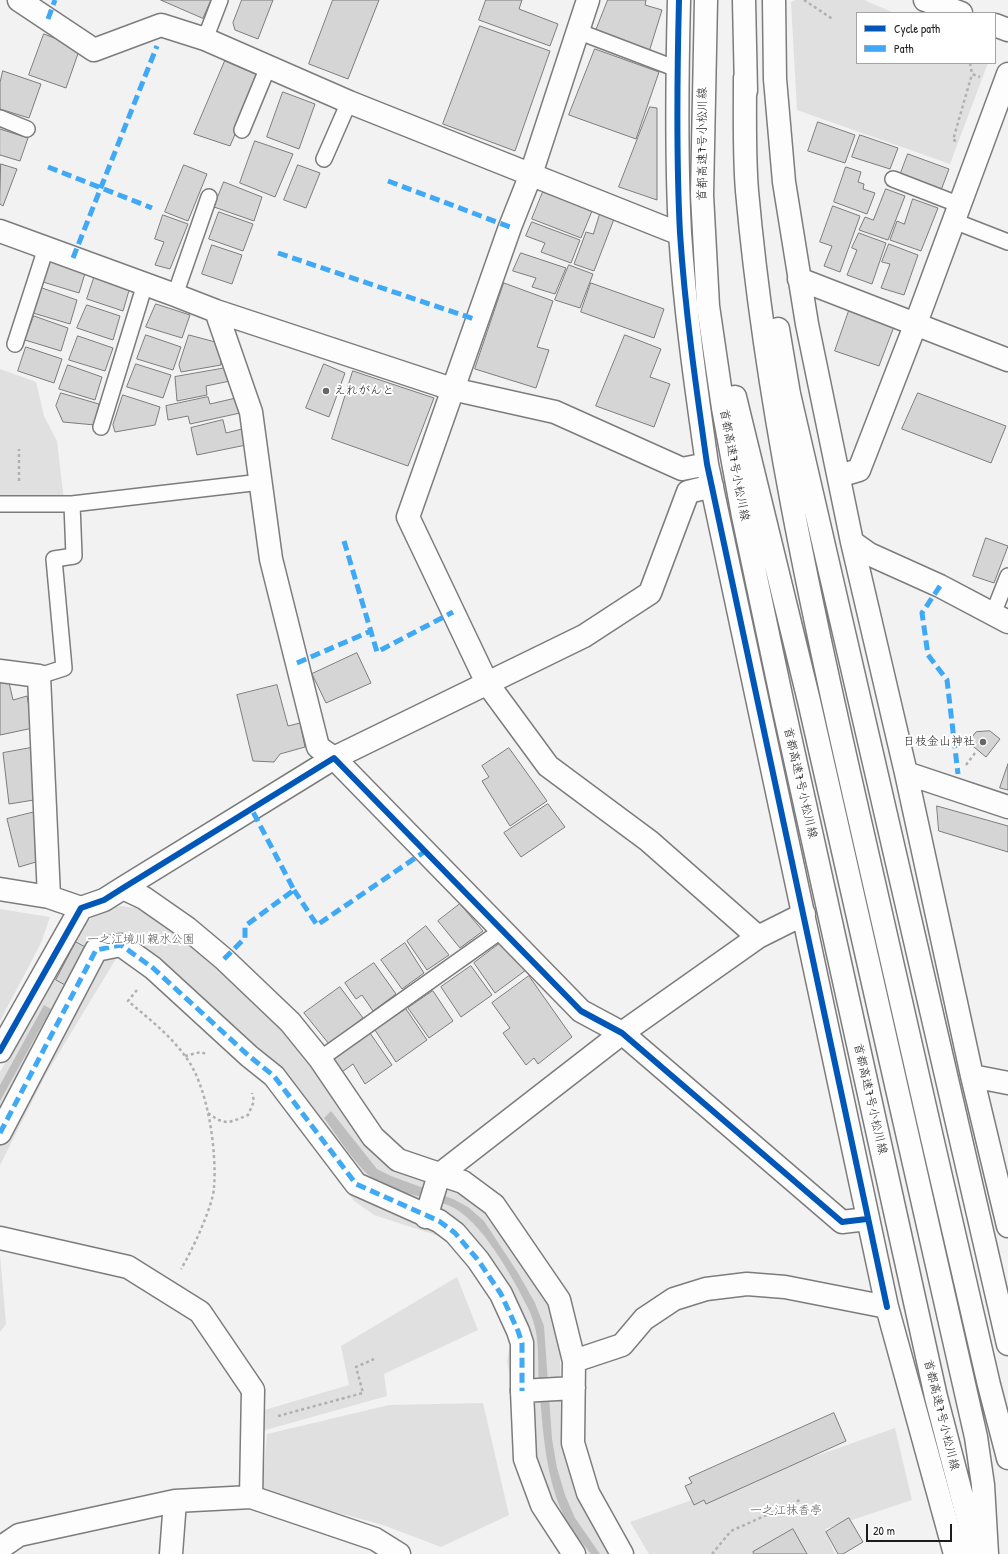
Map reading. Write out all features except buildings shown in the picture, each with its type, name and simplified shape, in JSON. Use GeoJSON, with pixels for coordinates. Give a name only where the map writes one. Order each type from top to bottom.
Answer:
{"type":"FeatureCollection","features":[{"type":"Feature","properties":{"kind":"main road"},"geometry":{"type":"LineString","coordinates":[[19,0],[94,50],[161,25],[205,39],[349,102],[680,234]]}},
{"type":"Feature","properties":{"kind":"main road"},"geometry":{"type":"LineString","coordinates":[[588,0],[531,174],[452,389],[408,517],[487,683],[548,766],[649,841],[758,937]]}},
{"type":"Feature","properties":{"kind":"main road"},"geometry":{"type":"LineString","coordinates":[[679,0],[677,151],[680,234],[691,353],[707,464],[804,914],[867,1220],[887,1307],[955,1554]]}},
{"type":"Feature","properties":{"kind":"main road","name":"首都高速7号小松川線"},"geometry":{"type":"LineString","coordinates":[[706,0],[703,85],[702,195],[708,306],[723,408],[743,516],[782,706],[932,1381],[977,1554]]}},
{"type":"Feature","properties":{"kind":"main road"},"geometry":{"type":"LineString","coordinates":[[744,0],[747,187],[756,280],[772,389],[793,506],[833,704],[989,1385],[1008,1458]]}},
{"type":"Feature","properties":{"kind":"main road"},"geometry":{"type":"LineString","coordinates":[[774,0],[775,79],[784,182],[799,278],[852,542],[906,773],[972,1076],[1008,1226]]}},
{"type":"Feature","properties":{"kind":"main road"},"geometry":{"type":"LineString","coordinates":[[925,0],[958,12]]}},
{"type":"Feature","properties":{"kind":"main road"},"geometry":{"type":"LineString","coordinates":[[996,25],[1008,30]]}},
{"type":"Feature","properties":{"kind":"main road"},"geometry":{"type":"LineString","coordinates":[[839,476],[859,470],[916,323],[1008,74]]}},
{"type":"Feature","properties":{"kind":"main road"},"geometry":{"type":"LineString","coordinates":[[745,78],[757,198],[770,289],[790,394],[1008,1344]]}},
{"type":"Feature","properties":{"kind":"main road"},"geometry":{"type":"LineString","coordinates":[[703,85],[710,199],[721,308],[738,410],[809,701],[976,1437],[983,1485],[988,1554]]}},
{"type":"Feature","properties":{"kind":"main road"},"geometry":{"type":"LineString","coordinates":[[0,231],[216,311],[452,389],[556,412],[682,469],[707,464]]}},
{"type":"Feature","properties":{"kind":"main road"},"geometry":{"type":"LineString","coordinates":[[799,278],[1008,360]]}},
{"type":"Feature","properties":{"kind":"main road"},"geometry":{"type":"LineString","coordinates":[[216,311],[251,412],[270,559],[318,747],[334,758],[581,1011],[622,1033],[842,1222],[867,1220]]}},
{"type":"Feature","properties":{"kind":"main road"},"geometry":{"type":"LineString","coordinates":[[0,889],[49,897],[81,908],[104,900],[334,758],[584,636],[650,593],[688,492],[712,486]]}},
{"type":"Feature","properties":{"kind":"main road"},"geometry":{"type":"LineString","coordinates":[[852,542],[869,554],[940,586],[1001,618]]}},
{"type":"Feature","properties":{"kind":"main road"},"geometry":{"type":"LineString","coordinates":[[0,671],[39,676],[49,897]]}},
{"type":"Feature","properties":{"kind":"main road"},"geometry":{"type":"LineString","coordinates":[[906,773],[1008,807]]}},
{"type":"Feature","properties":{"kind":"main road"},"geometry":{"type":"LineString","coordinates":[[123,888],[150,902],[187,928],[224,959],[290,1022],[320,1059],[373,1137],[398,1160],[432,1197],[439,1221],[455,1233],[478,1260],[501,1294],[522,1343],[527,1390],[525,1459],[542,1505],[574,1554]]}},
{"type":"Feature","properties":{"kind":"main road"},"geometry":{"type":"LineString","coordinates":[[0,1051],[81,908]]}},
{"type":"Feature","properties":{"kind":"main road"},"geometry":{"type":"LineString","coordinates":[[432,1197],[622,1033],[758,937],[804,914]]}},
{"type":"Feature","properties":{"kind":"main road"},"geometry":{"type":"LineString","coordinates":[[0,1133],[96,950],[121,945],[154,968],[249,1056],[274,1076],[356,1184],[432,1197],[463,1182],[494,1205],[559,1300],[574,1361],[567,1388],[573,1443],[588,1493],[622,1554]]}},
{"type":"Feature","properties":{"kind":"main road"},"geometry":{"type":"LineString","coordinates":[[972,1076],[1008,1083]]}},
{"type":"Feature","properties":{"kind":"main road"},"geometry":{"type":"LineString","coordinates":[[0,1238],[128,1267],[200,1312],[253,1390],[251,1497]]}},
{"type":"Feature","properties":{"kind":"main road"},"geometry":{"type":"LineString","coordinates":[[574,1361],[622,1344],[644,1319],[674,1299],[706,1289],[748,1284],[785,1287],[887,1307]]}},
{"type":"Feature","properties":{"kind":"main road"},"geometry":{"type":"LineString","coordinates":[[527,1390],[567,1388]]}},
{"type":"Feature","properties":{"kind":"main road"},"geometry":{"type":"LineString","coordinates":[[0,1548],[19,1535],[175,1501],[251,1497],[375,1539],[399,1554]]}},
{"type":"Feature","properties":{"kind":"main road"},"geometry":{"type":"LineString","coordinates":[[171,1554],[175,1501]]}},
{"type":"Feature","properties":{"kind":"lane"},"geometry":{"type":"LineString","coordinates":[[205,39],[220,0]]}},
{"type":"Feature","properties":{"kind":"lane"},"geometry":{"type":"LineString","coordinates":[[577,31],[677,69]]}},
{"type":"Feature","properties":{"kind":"lane"},"geometry":{"type":"LineString","coordinates":[[242,130],[268,67]]}},
{"type":"Feature","properties":{"kind":"lane"},"geometry":{"type":"LineString","coordinates":[[324,159],[349,102]]}},
{"type":"Feature","properties":{"kind":"lane"},"geometry":{"type":"LineString","coordinates":[[0,118],[28,129]]}},
{"type":"Feature","properties":{"kind":"lane"},"geometry":{"type":"LineString","coordinates":[[893,179],[1008,242]]}},
{"type":"Feature","properties":{"kind":"lane"},"geometry":{"type":"LineString","coordinates":[[175,295],[208,198]]}},
{"type":"Feature","properties":{"kind":"lane"},"geometry":{"type":"LineString","coordinates":[[15,344],[46,248]]}},
{"type":"Feature","properties":{"kind":"lane"},"geometry":{"type":"LineString","coordinates":[[101,427],[145,284]]}},
{"type":"Feature","properties":{"kind":"lane"},"geometry":{"type":"LineString","coordinates":[[0,504],[72,504],[261,482]]}},
{"type":"Feature","properties":{"kind":"lane"},"geometry":{"type":"LineString","coordinates":[[39,676],[64,668],[54,559],[74,556],[72,504]]}},
{"type":"Feature","properties":{"kind":"lane"},"geometry":{"type":"LineString","coordinates":[[1001,618],[1008,576]]}},
{"type":"Feature","properties":{"kind":"lane"},"geometry":{"type":"LineString","coordinates":[[320,1059],[502,930]]}},
{"type":"Feature","properties":{"kind":"path"},"geometry":{"type":"LineString","coordinates":[[804,0],[834,20]]}},
{"type":"Feature","properties":{"kind":"path"},"geometry":{"type":"LineString","coordinates":[[18,504],[19,449]]}},
{"type":"Feature","properties":{"kind":"path"},"geometry":{"type":"LineString","coordinates":[[154,968],[128,1001],[153,1022],[186,1056],[200,1081],[212,1140],[214,1188],[203,1223],[187,1260],[167,1291]]}},
{"type":"Feature","properties":{"kind":"path"},"geometry":{"type":"LineString","coordinates":[[186,1056],[201,1052],[208,1054]]}},
{"type":"Feature","properties":{"kind":"path"},"geometry":{"type":"LineString","coordinates":[[207,1112],[218,1121],[229,1123],[248,1115],[254,1101],[251,1090]]}},
{"type":"Feature","properties":{"kind":"path"},"geometry":{"type":"LineString","coordinates":[[252,1423],[363,1393],[356,1367],[374,1359]]}},
{"type":"Feature","properties":{"kind":"path"},"geometry":{"type":"LineString","coordinates":[[712,1554],[732,1532],[800,1500]]}},
{"type":"Feature","properties":{"kind":"green space"},"geometry":{"type":"Polygon","coordinates":[[[795,0],[864,0],[892,12],[856,12],[856,64],[988,64],[950,164],[797,110],[791,2],[795,0]]]}},
{"type":"Feature","properties":{"kind":"green space"},"geometry":{"type":"Polygon","coordinates":[[[0,369],[36,382],[44,416],[57,441],[64,501],[0,500],[0,369]]]}},
{"type":"Feature","properties":{"kind":"green space","name":"一之江境川親水公園"},"geometry":{"type":"Polygon","coordinates":[[[121,906],[135,908],[149,913],[218,968],[282,1028],[345,1111],[392,1168],[426,1182],[455,1190],[481,1208],[493,1220],[536,1282],[549,1306],[560,1350],[561,1444],[576,1495],[609,1554],[562,1554],[532,1507],[513,1462],[515,1403],[507,1361],[510,1345],[500,1317],[480,1281],[448,1239],[374,1215],[354,1201],[298,1125],[278,1093],[181,1003],[117,957],[45,1076],[0,1165],[0,1072],[78,932],[97,914],[121,906]]]}},
{"type":"Feature","properties":{"kind":"green space"},"geometry":{"type":"Polygon","coordinates":[[[0,909],[50,917],[41,943],[0,1021],[0,909]]]}},
{"type":"Feature","properties":{"kind":"green space"},"geometry":{"type":"Polygon","coordinates":[[[0,1254],[6,1324],[0,1332],[0,1254]]]}},
{"type":"Feature","properties":{"kind":"green space"},"geometry":{"type":"Polygon","coordinates":[[[457,1277],[478,1330],[384,1374],[387,1396],[262,1431],[261,1411],[349,1385],[341,1346],[457,1277]]]}},
{"type":"Feature","properties":{"kind":"green space"},"geometry":{"type":"Polygon","coordinates":[[[483,1403],[509,1515],[441,1547],[383,1525],[262,1492],[267,1434],[389,1405],[483,1403]]]}},
{"type":"Feature","properties":{"kind":"green space","name":"一之江抹香亭"},"geometry":{"type":"Polygon","coordinates":[[[895,1428],[912,1500],[825,1529],[835,1554],[649,1554],[630,1522],[895,1428]]]}},
{"type":"Feature","properties":{"kind":"shaded area"},"geometry":{"type":"Polygon","coordinates":[[[44,1005],[51,1009],[0,1101],[0,1085],[44,1005]]]}},
{"type":"Feature","properties":{"kind":"shaded area"},"geometry":{"type":"Polygon","coordinates":[[[331,1111],[377,1169],[391,1176],[453,1199],[468,1207],[484,1221],[518,1273],[535,1303],[544,1326],[552,1439],[557,1468],[565,1495],[575,1518],[600,1554],[591,1554],[572,1531],[554,1490],[546,1455],[544,1437],[539,1384],[537,1336],[528,1308],[505,1266],[484,1236],[462,1213],[440,1202],[399,1191],[380,1183],[371,1177],[353,1158],[324,1118],[331,1111]]]}},
{"type":"Feature","properties":{"kind":"marked path"},"geometry":{"type":"LineString","coordinates":[[48,19],[55,0]]}},
{"type":"Feature","properties":{"kind":"marked path"},"geometry":{"type":"LineString","coordinates":[[73,258],[157,46]]}},
{"type":"Feature","properties":{"kind":"marked path"},"geometry":{"type":"LineString","coordinates":[[48,167],[152,208]]}},
{"type":"Feature","properties":{"kind":"marked path"},"geometry":{"type":"LineString","coordinates":[[388,181],[510,227]]}},
{"type":"Feature","properties":{"kind":"marked path"},"geometry":{"type":"LineString","coordinates":[[278,253],[477,320]]}},
{"type":"Feature","properties":{"kind":"marked path"},"geometry":{"type":"LineString","coordinates":[[344,541],[377,652],[453,612]]}},
{"type":"Feature","properties":{"kind":"marked path"},"geometry":{"type":"LineString","coordinates":[[940,586],[922,613],[928,655],[947,680],[958,774]]}},
{"type":"Feature","properties":{"kind":"marked path"},"geometry":{"type":"LineString","coordinates":[[297,663],[371,631]]}},
{"type":"Feature","properties":{"kind":"marked path"},"geometry":{"type":"LineString","coordinates":[[224,959],[245,938],[245,926],[294,890],[252,810]]}},
{"type":"Feature","properties":{"kind":"marked path"},"geometry":{"type":"LineString","coordinates":[[294,890],[317,925],[424,852]]}},
{"type":"Feature","properties":{"kind":"marked path"},"geometry":{"type":"LineString","coordinates":[[0,1133],[96,950],[121,945],[153,968],[249,1056],[274,1076],[356,1184],[439,1221],[455,1233],[478,1260],[501,1294],[518,1331],[522,1343],[522,1391]]}},
{"type":"Feature","properties":{"kind":"cycle path"},"geometry":{"type":"LineString","coordinates":[[679,0],[677,116],[680,233],[688,320],[707,464],[887,1307]]}},
{"type":"Feature","properties":{"kind":"cycle path"},"geometry":{"type":"LineString","coordinates":[[0,1051],[81,908],[104,900],[334,758],[581,1011],[622,1033],[842,1222],[867,1219]]}},
{"type":"Feature","properties":{"kind":"place","name":"えれがんと"},"geometry":{"type":"Point","coordinates":[326,391]}},
{"type":"Feature","properties":{"kind":"place","name":"日枝金山神社"},"geometry":{"type":"Point","coordinates":[983,742]}}]}
